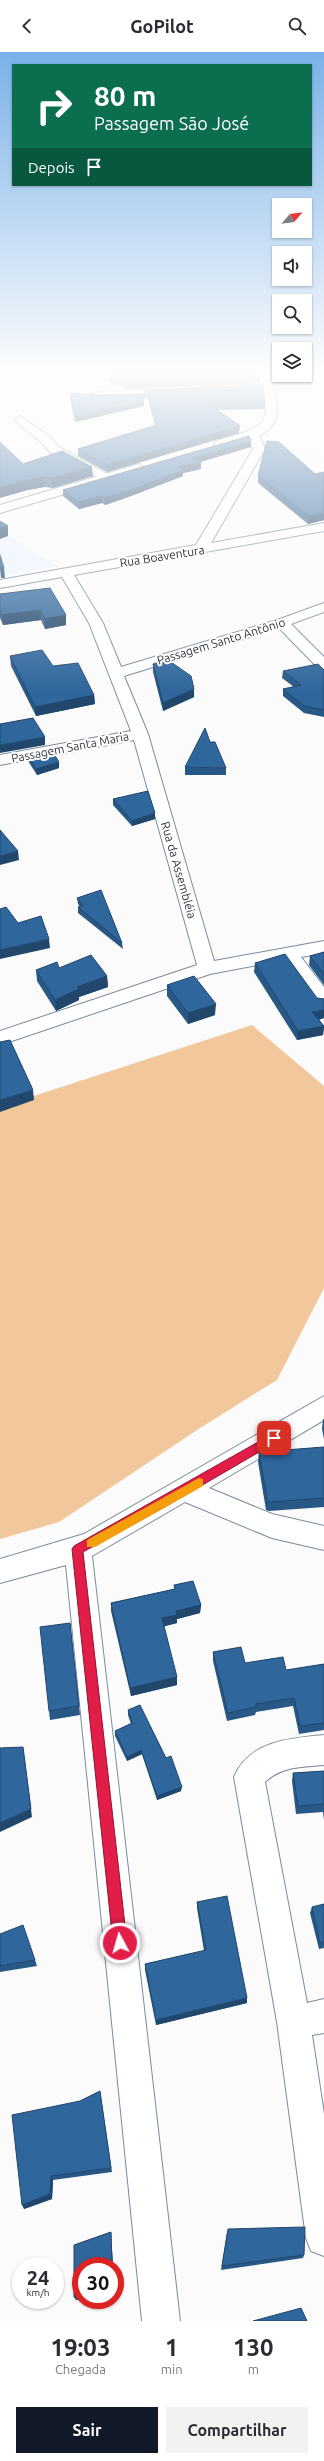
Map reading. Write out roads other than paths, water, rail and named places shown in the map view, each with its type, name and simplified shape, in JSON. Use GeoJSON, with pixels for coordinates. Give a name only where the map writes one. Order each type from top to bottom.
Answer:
{"type":"FeatureCollection","features":[{"type":"Feature","properties":{"kind":"street"},"geometry":{"type":"LineString","coordinates":[[0,509],[97,480]]}},
{"type":"Feature","properties":{"kind":"street"},"geometry":{"type":"LineString","coordinates":[[200,550],[241,480]]}},
{"type":"Feature","properties":{"kind":"street","name":"Rua Boaventura"},"geometry":{"type":"LineString","coordinates":[[0,584],[65,571],[322,530]]}},
{"type":"Feature","properties":{"kind":"street","name":"Rua da Assembléia"},"geometry":{"type":"LineString","coordinates":[[65,571],[96,623],[117,672],[140,734],[207,968]]}},
{"type":"Feature","properties":{"kind":"street","name":"Passagem Santo Antônio"},"geometry":{"type":"LineString","coordinates":[[117,672],[282,623],[324,607]]}},
{"type":"Feature","properties":{"kind":"street"},"geometry":{"type":"LineString","coordinates":[[282,623],[324,666]]}},
{"type":"Feature","properties":{"kind":"street","name":"Passagem Santa Maria"},"geometry":{"type":"LineString","coordinates":[[0,760],[140,734]]}},
{"type":"Feature","properties":{"kind":"street"},"geometry":{"type":"LineString","coordinates":[[0,1038],[207,968],[290,955],[324,947]]}},
{"type":"Feature","properties":{"kind":"street"},"geometry":{"type":"LineString","coordinates":[[290,955],[324,1001]]}},
{"type":"Feature","properties":{"kind":"street"},"geometry":{"type":"LineString","coordinates":[[0,1571],[78,1549],[186,1490],[324,1407]]}},
{"type":"Feature","properties":{"kind":"street"},"geometry":{"type":"LineString","coordinates":[[186,1490],[240,1515],[283,1529],[324,1538]]}},
{"type":"Feature","properties":{"kind":"street"},"geometry":{"type":"LineString","coordinates":[[78,1549],[160,2321]]}},
{"type":"Feature","properties":{"kind":"street"},"geometry":{"type":"LineString","coordinates":[[324,1750],[292,1753],[266,1760],[249,1777],[309,2019],[324,2238]]}}]}
